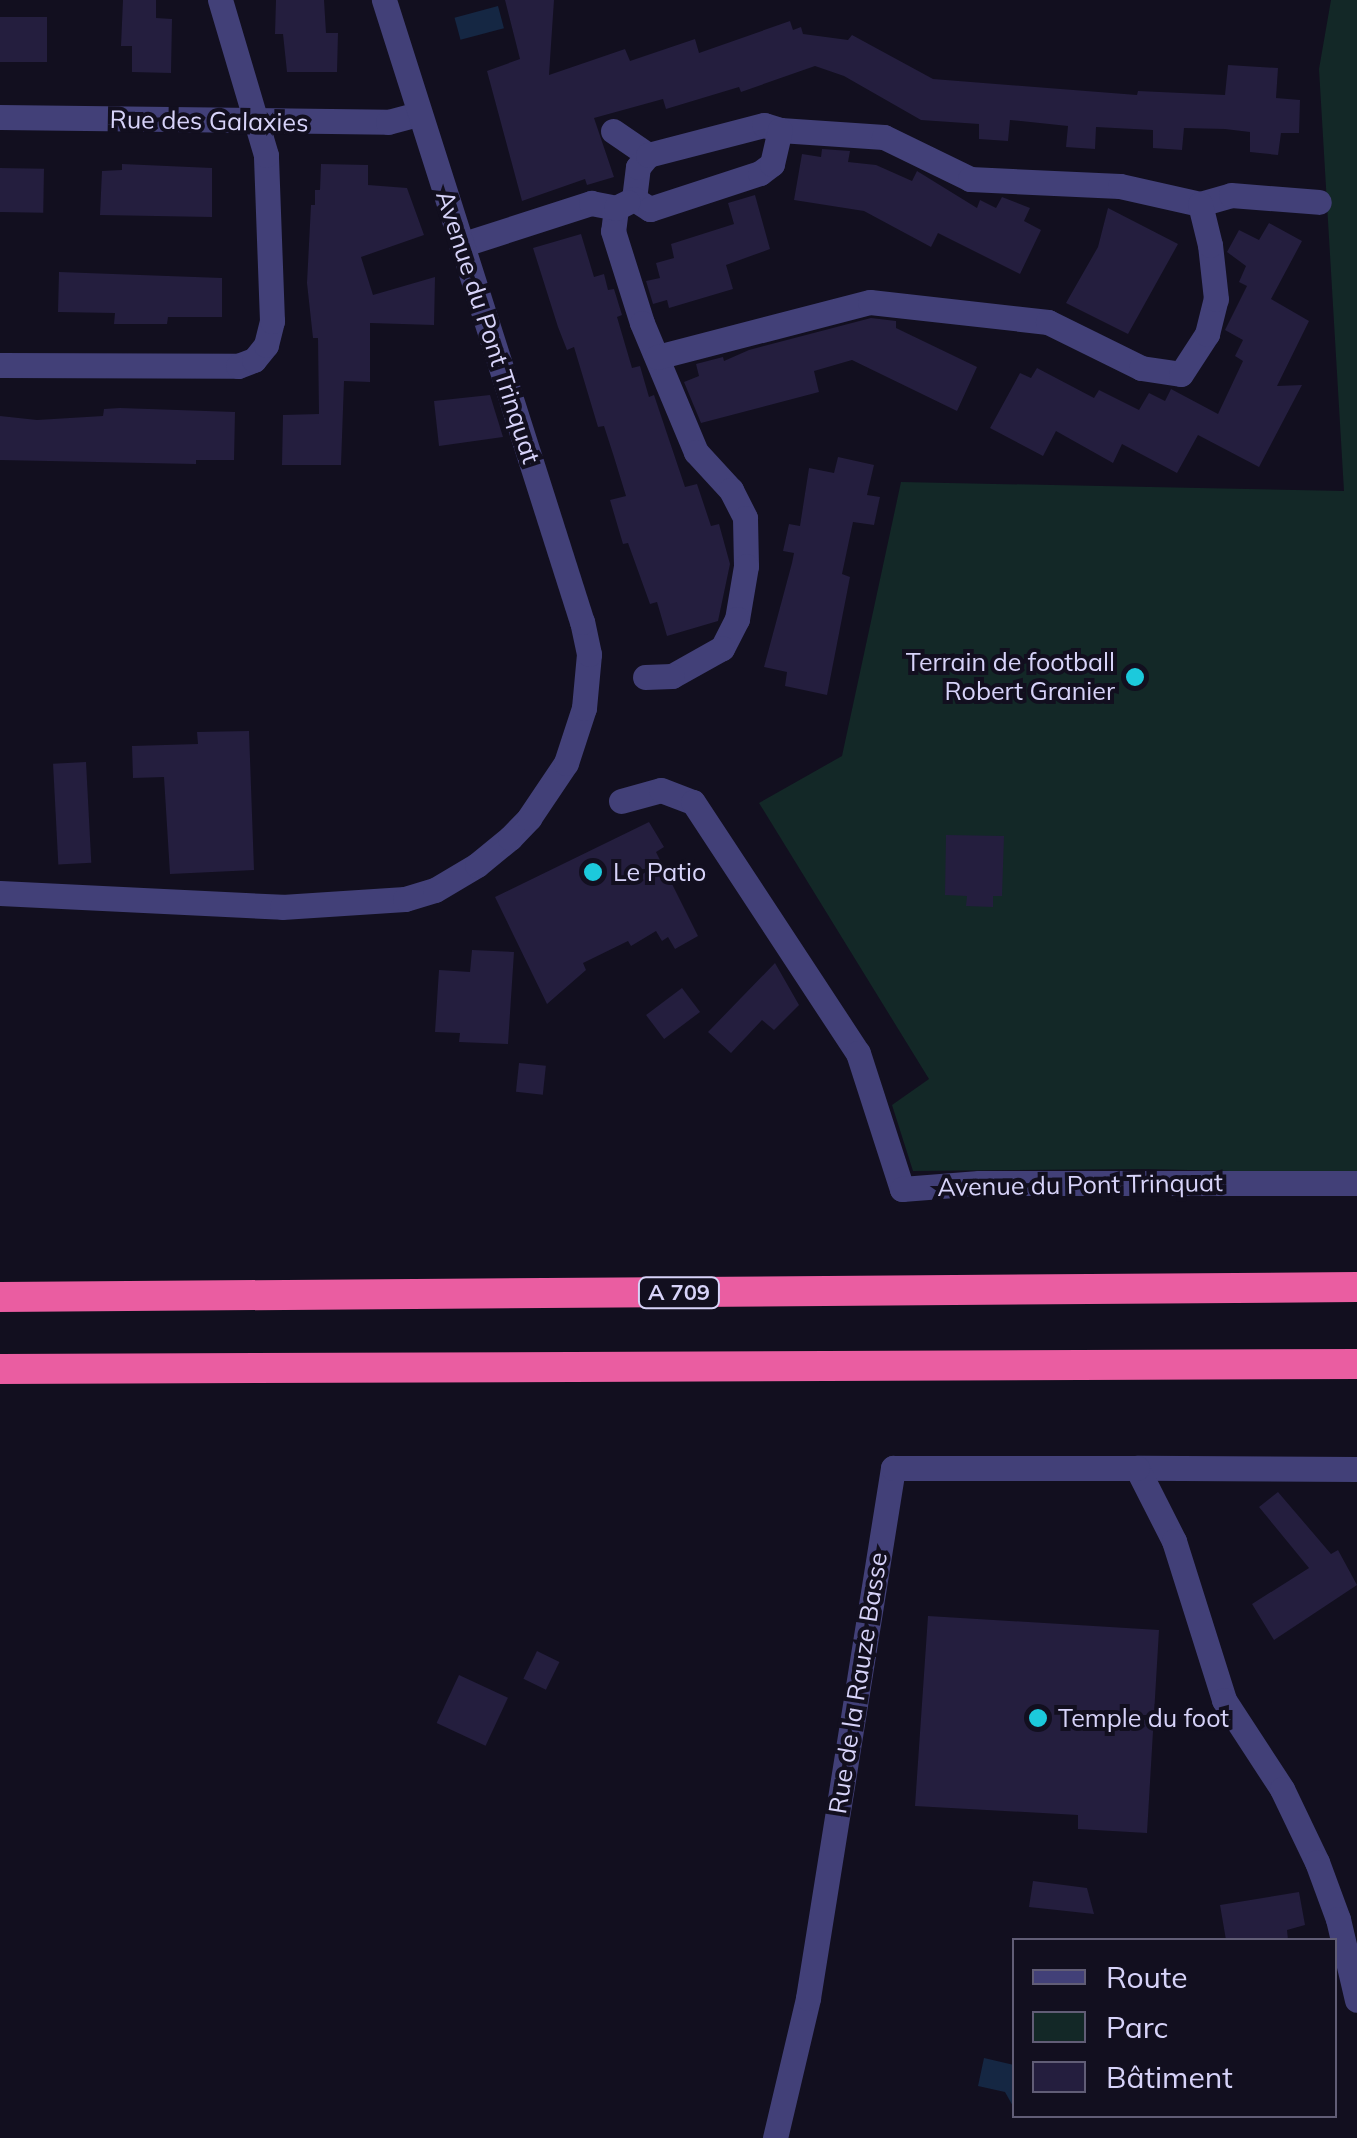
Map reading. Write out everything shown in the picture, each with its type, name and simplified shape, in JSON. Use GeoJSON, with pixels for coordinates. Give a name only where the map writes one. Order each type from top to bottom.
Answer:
{"type":"FeatureCollection","features":[{"type":"Feature","properties":{"kind":"highway","name":"A 709"},"geometry":{"type":"LineString","coordinates":[[0,1297],[1357,1287]]}},
{"type":"Feature","properties":{"kind":"highway"},"geometry":{"type":"LineString","coordinates":[[0,1369],[1357,1364]]}},
{"type":"Feature","properties":{"kind":"street"},"geometry":{"type":"LineString","coordinates":[[0,365],[238,366],[254,360],[266,345],[272,321],[266,154],[220,0]]}},
{"type":"Feature","properties":{"kind":"street","name":"Avenue du Pont Trinquat"},"geometry":{"type":"LineString","coordinates":[[0,893],[282,907],[370,904],[434,890],[477,865],[530,818],[557,777],[584,708],[589,654],[384,0]]}},
{"type":"Feature","properties":{"kind":"street","name":"Rue des Galaxies"},"geometry":{"type":"LineString","coordinates":[[0,117],[388,122],[418,114]]}},
{"type":"Feature","properties":{"kind":"street"},"geometry":{"type":"LineString","coordinates":[[645,677],[672,676],[722,648],[737,619],[746,566],[745,518],[730,490],[696,452],[656,357],[612,231],[638,167],[648,155],[764,124],[780,130],[884,137],[970,179],[1120,186],[1200,204],[1232,195],[1318,202]]}},
{"type":"Feature","properties":{"kind":"street"},"geometry":{"type":"LineString","coordinates":[[461,245],[591,202],[650,208],[760,174],[772,164],[780,130]]}},
{"type":"Feature","properties":{"kind":"street"},"geometry":{"type":"LineString","coordinates":[[613,131],[648,155]]}},
{"type":"Feature","properties":{"kind":"street"},"geometry":{"type":"LineString","coordinates":[[656,357],[870,302],[1048,322],[1141,368],[1180,374],[1206,334],[1216,299],[1210,245],[1200,204]]}},
{"type":"Feature","properties":{"kind":"street","name":"Avenue du Pont Trinquat"},"geometry":{"type":"LineString","coordinates":[[621,801],[662,790],[693,802],[858,1053],[902,1189],[979,1183],[1357,1183]]}},
{"type":"Feature","properties":{"kind":"street","name":"Rue de la Rauze Basse"},"geometry":{"type":"LineString","coordinates":[[775,2138],[808,1998],[892,1468],[1138,1468]]}},
{"type":"Feature","properties":{"kind":"street"},"geometry":{"type":"LineString","coordinates":[[1357,1469],[1138,1468],[1174,1540],[1224,1700],[1282,1789],[1317,1862],[1338,1919],[1357,2000]]}},
{"type":"Feature","properties":{"kind":"green space"},"geometry":{"type":"Polygon","coordinates":[[[1331,0],[1357,0],[1357,1174],[1147,1169],[913,1171],[892,1105],[929,1079],[759,803],[842,756],[901,482],[1344,491],[1319,69],[1331,0]]]}},
{"type":"Feature","properties":{"kind":"water"},"geometry":{"type":"Polygon","coordinates":[[[498,6],[504,28],[460,40],[455,18],[498,6]]]}},
{"type":"Feature","properties":{"kind":"water"},"geometry":{"type":"Polygon","coordinates":[[[984,2058],[1012,2065],[1012,2104],[1005,2092],[978,2086],[984,2058]]]}},
{"type":"Feature","properties":{"kind":"building"},"geometry":{"type":"Polygon","coordinates":[[[123,0],[156,0],[156,18],[172,19],[171,73],[132,72],[132,46],[121,46],[123,0]]]}},
{"type":"Feature","properties":{"kind":"building"},"geometry":{"type":"Polygon","coordinates":[[[276,0],[324,0],[326,33],[338,33],[337,72],[287,72],[283,34],[275,34],[276,0]]]}},
{"type":"Feature","properties":{"kind":"building"},"geometry":{"type":"Polygon","coordinates":[[[505,0],[554,0],[549,75],[625,49],[630,61],[695,39],[699,53],[790,21],[793,30],[801,27],[803,34],[848,40],[852,35],[933,79],[1137,95],[1138,91],[1225,95],[1228,65],[1278,68],[1276,98],[1300,100],[1299,133],[1281,133],[1278,155],[1250,152],[1250,132],[1225,129],[1184,128],[1182,150],[1153,148],[1153,130],[1096,127],[1095,149],[1066,147],[1068,126],[1010,120],[1008,141],[979,139],[979,124],[921,120],[844,76],[815,66],[741,92],[739,87],[666,109],[663,99],[594,118],[614,177],[587,185],[585,179],[522,201],[487,71],[520,59],[505,0]]]}},
{"type":"Feature","properties":{"kind":"building"},"geometry":{"type":"Polygon","coordinates":[[[0,17],[47,17],[47,62],[0,62],[0,17]]]}},
{"type":"Feature","properties":{"kind":"building"},"geometry":{"type":"Polygon","coordinates":[[[822,149],[850,151],[848,162],[876,165],[912,181],[917,171],[977,208],[980,200],[996,208],[1002,197],[1030,208],[1024,221],[1041,230],[1020,274],[938,233],[931,247],[864,211],[794,200],[802,154],[821,157],[822,149]]]}},
{"type":"Feature","properties":{"kind":"building"},"geometry":{"type":"Polygon","coordinates":[[[122,164],[212,168],[212,217],[100,215],[102,171],[122,170],[122,164]]]}},
{"type":"Feature","properties":{"kind":"building"},"geometry":{"type":"Polygon","coordinates":[[[321,164],[368,165],[368,185],[407,188],[424,235],[361,257],[373,295],[435,277],[434,325],[370,323],[370,382],[344,381],[341,465],[282,465],[283,415],[319,414],[318,338],[313,338],[307,283],[311,205],[315,205],[315,190],[320,190],[321,164]]]}},
{"type":"Feature","properties":{"kind":"building"},"geometry":{"type":"Polygon","coordinates":[[[0,168],[44,169],[43,213],[0,212],[0,168]]]}},
{"type":"Feature","properties":{"kind":"building"},"geometry":{"type":"Polygon","coordinates":[[[755,195],[770,249],[726,265],[733,289],[669,308],[667,300],[653,304],[646,281],[660,278],[656,263],[674,258],[671,244],[734,224],[728,203],[755,195]]]}},
{"type":"Feature","properties":{"kind":"building"},"geometry":{"type":"Polygon","coordinates":[[[1108,208],[1178,244],[1128,334],[1066,303],[1098,247],[1108,208]]]}},
{"type":"Feature","properties":{"kind":"building"},"geometry":{"type":"Polygon","coordinates":[[[1269,223],[1302,241],[1271,299],[1309,321],[1277,386],[1302,385],[1259,467],[1198,435],[1177,473],[1122,444],[1113,463],[1056,431],[1043,456],[990,428],[1020,373],[1031,378],[1037,368],[1094,398],[1099,390],[1139,410],[1149,393],[1165,401],[1171,389],[1218,414],[1243,361],[1235,356],[1243,340],[1225,330],[1247,286],[1239,282],[1246,266],[1227,252],[1239,230],[1259,240],[1269,223]]]}},
{"type":"Feature","properties":{"kind":"building"},"geometry":{"type":"Polygon","coordinates":[[[581,234],[594,277],[604,274],[608,290],[614,289],[622,315],[617,317],[632,368],[640,366],[649,397],[654,395],[685,487],[697,484],[711,526],[719,524],[730,564],[718,621],[667,636],[657,602],[650,604],[628,543],[623,544],[610,500],[626,496],[604,426],[598,427],[574,347],[567,350],[558,327],[533,248],[581,234]]]}},
{"type":"Feature","properties":{"kind":"building"},"geometry":{"type":"Polygon","coordinates":[[[59,272],[222,278],[222,317],[168,317],[167,324],[114,324],[115,313],[58,312],[59,272]]]}},
{"type":"Feature","properties":{"kind":"building"},"geometry":{"type":"Polygon","coordinates":[[[871,318],[896,321],[896,328],[977,367],[957,411],[852,360],[814,371],[819,392],[701,423],[684,382],[699,376],[696,364],[723,357],[724,361],[749,350],[871,318]]]}},
{"type":"Feature","properties":{"kind":"building"},"geometry":{"type":"Polygon","coordinates":[[[490,395],[503,437],[439,446],[434,401],[490,395]]]}},
{"type":"Feature","properties":{"kind":"building"},"geometry":{"type":"Polygon","coordinates":[[[104,409],[235,412],[234,460],[196,460],[196,464],[0,460],[0,416],[37,420],[103,416],[104,409]]]}},
{"type":"Feature","properties":{"kind":"building"},"geometry":{"type":"Polygon","coordinates":[[[838,457],[874,465],[867,495],[880,497],[874,525],[853,522],[842,574],[850,577],[827,695],[785,686],[787,672],[764,667],[794,553],[783,551],[789,524],[800,526],[809,468],[834,473],[838,457]]]}},
{"type":"Feature","properties":{"kind":"building"},"geometry":{"type":"Polygon","coordinates":[[[249,731],[254,870],[170,874],[164,777],[133,778],[132,746],[198,744],[197,732],[249,731]]]}},
{"type":"Feature","properties":{"kind":"building"},"geometry":{"type":"Polygon","coordinates":[[[86,762],[91,863],[58,865],[53,764],[86,762]]]}},
{"type":"Feature","properties":{"kind":"building"},"geometry":{"type":"Polygon","coordinates":[[[649,822],[664,847],[656,852],[698,936],[675,949],[668,937],[662,941],[656,931],[631,946],[628,941],[583,963],[586,970],[547,1004],[495,897],[649,822]]]}},
{"type":"Feature","properties":{"kind":"building"},"geometry":{"type":"Polygon","coordinates":[[[946,835],[1004,836],[1002,896],[993,896],[993,907],[966,906],[967,896],[945,895],[946,835]]]}},
{"type":"Feature","properties":{"kind":"building"},"geometry":{"type":"Polygon","coordinates":[[[472,950],[514,952],[508,1044],[459,1042],[460,1033],[435,1032],[439,970],[470,972],[472,950]]]}},
{"type":"Feature","properties":{"kind":"building"},"geometry":{"type":"Polygon","coordinates":[[[775,963],[799,1005],[774,1030],[762,1020],[731,1053],[708,1032],[775,963]]]}},
{"type":"Feature","properties":{"kind":"building"},"geometry":{"type":"Polygon","coordinates":[[[682,988],[700,1012],[664,1039],[646,1015],[682,988]]]}},
{"type":"Feature","properties":{"kind":"building"},"geometry":{"type":"Polygon","coordinates":[[[519,1063],[546,1066],[543,1095],[516,1092],[519,1063]]]}},
{"type":"Feature","properties":{"kind":"building"},"geometry":{"type":"Polygon","coordinates":[[[1278,1492],[1331,1554],[1338,1550],[1357,1585],[1274,1640],[1252,1604],[1309,1568],[1259,1507],[1278,1492]]]}},
{"type":"Feature","properties":{"kind":"building","name":"Temple du foot"},"geometry":{"type":"Polygon","coordinates":[[[928,1616],[1159,1630],[1147,1833],[1078,1829],[1078,1815],[915,1806],[928,1616]]]}},
{"type":"Feature","properties":{"kind":"building"},"geometry":{"type":"Polygon","coordinates":[[[537,1651],[559,1662],[546,1690],[523,1679],[537,1651]]]}},
{"type":"Feature","properties":{"kind":"building"},"geometry":{"type":"Polygon","coordinates":[[[459,1675],[508,1698],[486,1746],[437,1723],[459,1675]]]}},
{"type":"Feature","properties":{"kind":"building"},"geometry":{"type":"Polygon","coordinates":[[[1033,1881],[1087,1888],[1094,1914],[1029,1907],[1033,1881]]]}},
{"type":"Feature","properties":{"kind":"building"},"geometry":{"type":"Polygon","coordinates":[[[1299,1892],[1305,1925],[1287,1930],[1288,1938],[1226,1938],[1220,1905],[1299,1892]]]}},
{"type":"Feature","properties":{"kind":"place","name":"Terrain de football Robert Granier"},"geometry":{"type":"Point","coordinates":[1135,677]}},
{"type":"Feature","properties":{"kind":"place","name":"Le Patio"},"geometry":{"type":"Point","coordinates":[593,872]}},
{"type":"Feature","properties":{"kind":"place","name":"Temple du foot"},"geometry":{"type":"Point","coordinates":[1038,1718]}}]}
